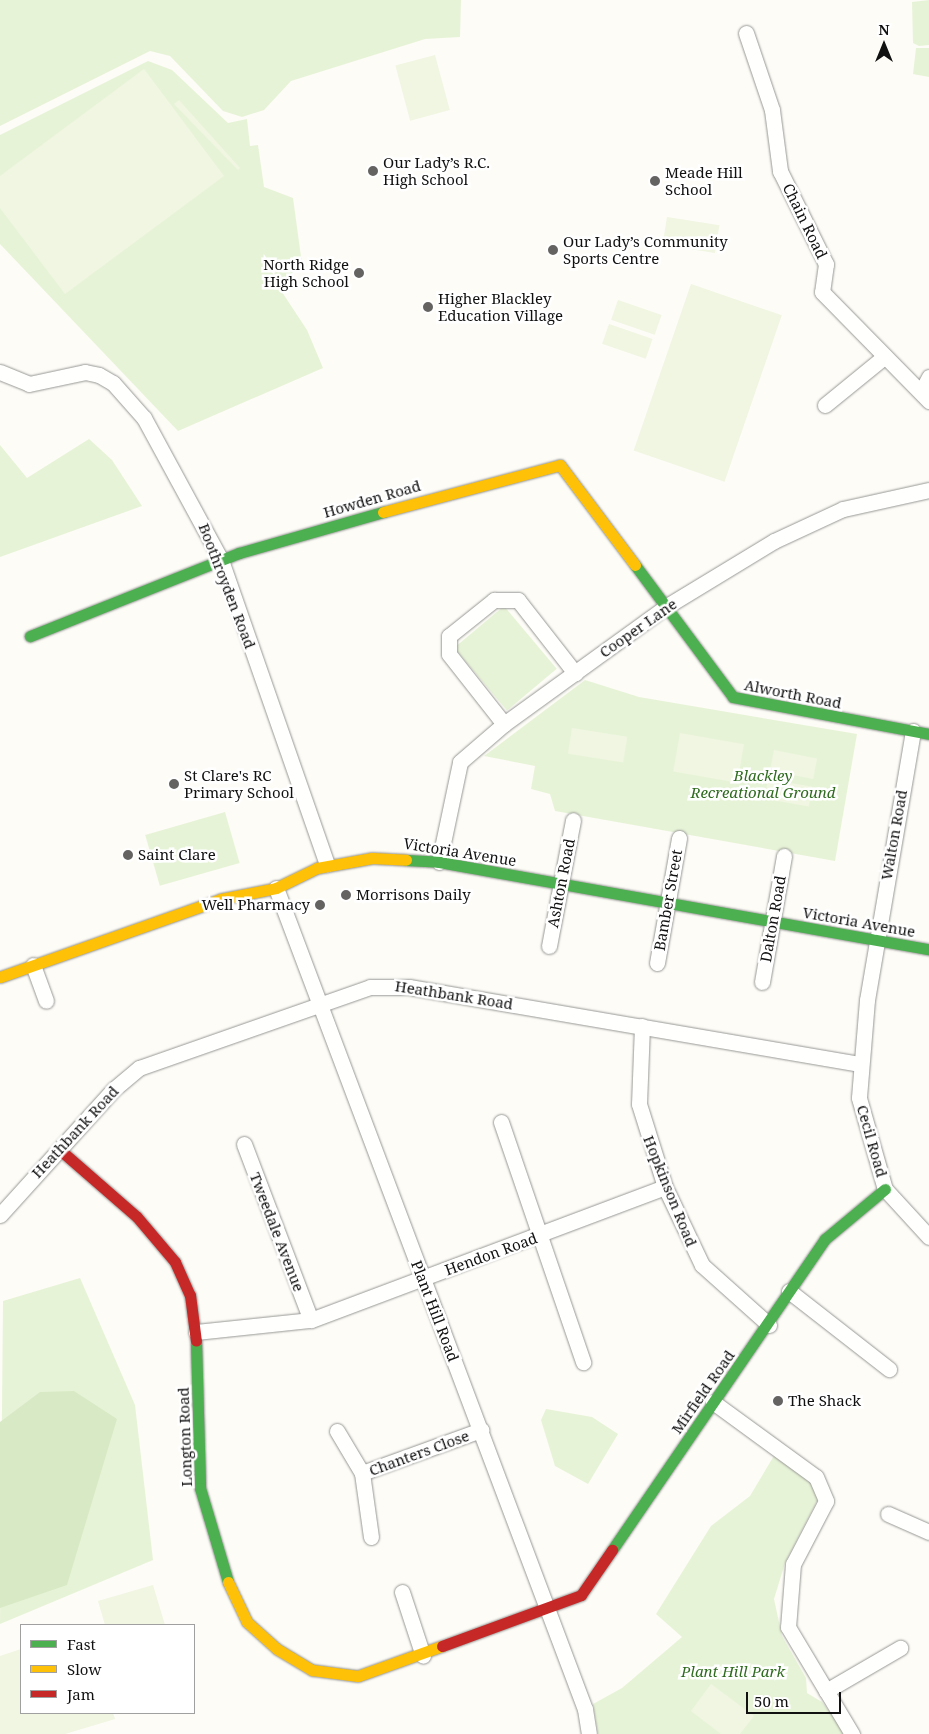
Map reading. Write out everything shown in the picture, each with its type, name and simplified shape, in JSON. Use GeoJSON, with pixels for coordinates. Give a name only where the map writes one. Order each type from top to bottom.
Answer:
{"type":"FeatureCollection","features":[{"type":"Feature","properties":{"kind":"street","name":"Chain Road"},"geometry":{"type":"LineString","coordinates":[[746,33],[772,110],[780,171],[826,264],[822,292],[925,397]]}},
{"type":"Feature","properties":{"kind":"street"},"geometry":{"type":"LineString","coordinates":[[825,405],[885,356]]}},
{"type":"Feature","properties":{"kind":"street","name":"Boothroyden Road"},"geometry":{"type":"LineString","coordinates":[[0,372],[29,384],[85,372],[113,383],[144,418],[221,560],[328,864]]}},
{"type":"Feature","properties":{"kind":"street"},"geometry":{"type":"LineString","coordinates":[[925,397],[929,377]]}},
{"type":"Feature","properties":{"kind":"street","name":"Howden Road"},"geometry":{"type":"LineString","coordinates":[[30,636],[221,560],[535,468],[560,465],[667,606]]}},
{"type":"Feature","properties":{"kind":"street","name":"Cooper Lane"},"geometry":{"type":"LineString","coordinates":[[439,862],[460,762],[504,724],[667,606],[822,517],[865,502],[929,490]]}},
{"type":"Feature","properties":{"kind":"street"},"geometry":{"type":"LineString","coordinates":[[504,724],[449,654],[449,636],[494,600],[518,600],[575,673]]}},
{"type":"Feature","properties":{"kind":"street","name":"Alworth Road"},"geometry":{"type":"LineString","coordinates":[[667,606],[727,692],[738,700],[929,734]]}},
{"type":"Feature","properties":{"kind":"street","name":"Walton Road"},"geometry":{"type":"LineString","coordinates":[[877,940],[913,731]]}},
{"type":"Feature","properties":{"kind":"street","name":"Ashton Road"},"geometry":{"type":"LineString","coordinates":[[549,946],[573,820]]}},
{"type":"Feature","properties":{"kind":"street","name":"Bamber Street"},"geometry":{"type":"LineString","coordinates":[[657,962],[679,838]]}},
{"type":"Feature","properties":{"kind":"street","name":"Dalton Road"},"geometry":{"type":"LineString","coordinates":[[762,982],[784,856]]}},
{"type":"Feature","properties":{"kind":"street","name":"Victoria Avenue"},"geometry":{"type":"LineString","coordinates":[[0,977],[221,900],[276,888],[328,864],[390,858],[439,862],[929,949]]}},
{"type":"Feature","properties":{"kind":"street","name":"Plant Hill Road"},"geometry":{"type":"LineString","coordinates":[[276,888],[585,1709],[589,1734]]}},
{"type":"Feature","properties":{"kind":"street","name":"Cecil Road"},"geometry":{"type":"LineString","coordinates":[[877,940],[860,1064],[862,1112],[886,1189],[929,1237]]}},
{"type":"Feature","properties":{"kind":"street"},"geometry":{"type":"LineString","coordinates":[[33,966],[46,1001]]}},
{"type":"Feature","properties":{"kind":"street","name":"Heathbank Road"},"geometry":{"type":"LineString","coordinates":[[0,1215],[59,1149],[139,1068],[370,987],[400,986],[860,1064]]}},
{"type":"Feature","properties":{"kind":"street","name":"Hopkinson Road"},"geometry":{"type":"LineString","coordinates":[[642,1026],[639,1104],[665,1187],[702,1265],[769,1325]]}},
{"type":"Feature","properties":{"kind":"street"},"geometry":{"type":"LineString","coordinates":[[501,1122],[583,1362]]}},
{"type":"Feature","properties":{"kind":"street","name":"Tweedale Avenue"},"geometry":{"type":"LineString","coordinates":[[244,1144],[311,1320]]}},
{"type":"Feature","properties":{"kind":"street","name":"Longton Road"},"geometry":{"type":"LineString","coordinates":[[59,1149],[137,1217],[175,1262],[190,1295],[196,1332],[200,1488],[222,1568],[247,1622],[277,1649],[312,1670],[358,1676],[423,1656],[547,1610]]}},
{"type":"Feature","properties":{"kind":"street","name":"Hendon Road"},"geometry":{"type":"LineString","coordinates":[[196,1332],[311,1320],[541,1236],[665,1187]]}},
{"type":"Feature","properties":{"kind":"street","name":"Mirfield Road"},"geometry":{"type":"LineString","coordinates":[[547,1610],[581,1595],[713,1402],[769,1325],[788,1292],[825,1239],[886,1189]]}},
{"type":"Feature","properties":{"kind":"street"},"geometry":{"type":"LineString","coordinates":[[788,1292],[889,1369]]}},
{"type":"Feature","properties":{"kind":"street"},"geometry":{"type":"LineString","coordinates":[[713,1402],[816,1477],[826,1501],[793,1564],[788,1627],[852,1734]]}},
{"type":"Feature","properties":{"kind":"street","name":"Chanters Close"},"geometry":{"type":"LineString","coordinates":[[371,1537],[362,1473],[481,1430]]}},
{"type":"Feature","properties":{"kind":"street"},"geometry":{"type":"LineString","coordinates":[[337,1432],[362,1473]]}},
{"type":"Feature","properties":{"kind":"street"},"geometry":{"type":"LineString","coordinates":[[888,1514],[929,1532]]}},
{"type":"Feature","properties":{"kind":"street"},"geometry":{"type":"LineString","coordinates":[[402,1592],[423,1656]]}},
{"type":"Feature","properties":{"kind":"street"},"geometry":{"type":"LineString","coordinates":[[826,1691],[900,1648]]}},
{"type":"Feature","properties":{"kind":"green space"},"geometry":{"type":"Polygon","coordinates":[[[0,0],[461,0],[460,37],[425,39],[291,81],[264,110],[242,117],[223,111],[170,56],[150,51],[0,126],[0,0]]]}},
{"type":"Feature","properties":{"kind":"green space"},"geometry":{"type":"Polygon","coordinates":[[[929,0],[929,45],[919,46],[913,43],[912,2],[929,0]]]}},
{"type":"Feature","properties":{"kind":"green space"},"geometry":{"type":"Polygon","coordinates":[[[916,48],[929,48],[929,77],[913,74],[916,48]]]}},
{"type":"Feature","properties":{"kind":"green space"},"geometry":{"type":"Polygon","coordinates":[[[435,55],[450,110],[410,121],[395,66],[435,55]]]}},
{"type":"Feature","properties":{"kind":"green space"},"geometry":{"type":"Polygon","coordinates":[[[148,61],[172,70],[228,123],[247,119],[250,146],[258,145],[264,187],[293,198],[302,264],[278,286],[307,330],[323,368],[178,431],[0,244],[0,135],[148,61]]]}},
{"type":"Feature","properties":{"kind":"green space"},"geometry":{"type":"Polygon","coordinates":[[[144,69],[224,176],[65,294],[0,208],[0,176],[144,69]]]}},
{"type":"Feature","properties":{"kind":"green space"},"geometry":{"type":"Polygon","coordinates":[[[179,100],[240,168],[238,170],[174,104],[179,100]]]}},
{"type":"Feature","properties":{"kind":"green space"},"geometry":{"type":"Polygon","coordinates":[[[667,217],[719,225],[715,253],[663,245],[667,217]]]}},
{"type":"Feature","properties":{"kind":"green space"},"geometry":{"type":"Polygon","coordinates":[[[691,284],[782,315],[724,482],[634,450],[691,284]]]}},
{"type":"Feature","properties":{"kind":"green space"},"geometry":{"type":"Polygon","coordinates":[[[618,300],[661,315],[655,335],[611,320],[618,300]]]}},
{"type":"Feature","properties":{"kind":"green space"},"geometry":{"type":"Polygon","coordinates":[[[609,324],[652,339],[646,359],[602,344],[609,324]]]}},
{"type":"Feature","properties":{"kind":"green space"},"geometry":{"type":"Polygon","coordinates":[[[89,439],[112,460],[142,506],[0,557],[0,445],[27,478],[89,439]]]}},
{"type":"Feature","properties":{"kind":"green space"},"geometry":{"type":"Polygon","coordinates":[[[504,606],[557,669],[507,711],[454,648],[504,606]]]}},
{"type":"Feature","properties":{"kind":"green space","name":"Blackley Recreational Ground"},"geometry":{"type":"Polygon","coordinates":[[[585,680],[639,697],[857,734],[835,861],[555,811],[550,794],[531,789],[535,766],[484,756],[585,680]]]}},
{"type":"Feature","properties":{"kind":"green space"},"geometry":{"type":"Polygon","coordinates":[[[572,728],[627,737],[623,762],[568,754],[572,728]]]}},
{"type":"Feature","properties":{"kind":"green space"},"geometry":{"type":"Polygon","coordinates":[[[680,733],[744,744],[737,783],[673,771],[680,733]]]}},
{"type":"Feature","properties":{"kind":"green space"},"geometry":{"type":"Polygon","coordinates":[[[774,750],[817,758],[813,779],[770,771],[774,750]]]}},
{"type":"Feature","properties":{"kind":"green space"},"geometry":{"type":"Polygon","coordinates":[[[768,779],[812,787],[809,807],[765,799],[768,779]]]}},
{"type":"Feature","properties":{"kind":"green space"},"geometry":{"type":"Polygon","coordinates":[[[225,812],[240,863],[160,886],[145,835],[225,812]]]}},
{"type":"Feature","properties":{"kind":"green space"},"geometry":{"type":"Polygon","coordinates":[[[80,1278],[135,1405],[153,1560],[0,1624],[3,1301],[80,1278]]]}},
{"type":"Feature","properties":{"kind":"green space"},"geometry":{"type":"Polygon","coordinates":[[[74,1391],[117,1419],[67,1585],[0,1608],[0,1422],[40,1392],[74,1391]]]}},
{"type":"Feature","properties":{"kind":"green space"},"geometry":{"type":"Polygon","coordinates":[[[546,1409],[592,1417],[618,1434],[588,1484],[555,1466],[541,1420],[546,1409]]]}},
{"type":"Feature","properties":{"kind":"green space","name":"Plant Hill Park"},"geometry":{"type":"Polygon","coordinates":[[[775,1454],[810,1478],[818,1499],[785,1563],[774,1599],[782,1636],[806,1678],[807,1693],[822,1702],[846,1734],[598,1734],[593,1704],[622,1688],[682,1637],[656,1614],[711,1526],[750,1496],[775,1454]]]}},
{"type":"Feature","properties":{"kind":"green space"},"geometry":{"type":"Polygon","coordinates":[[[153,1585],[165,1624],[105,1624],[98,1601],[153,1585]]]}},
{"type":"Feature","properties":{"kind":"green space"},"geometry":{"type":"Polygon","coordinates":[[[20,1649],[20,1714],[113,1714],[115,1719],[65,1734],[0,1734],[0,1656],[20,1649]]]}},
{"type":"Feature","properties":{"kind":"green space"},"geometry":{"type":"Polygon","coordinates":[[[711,1684],[754,1716],[740,1734],[721,1734],[691,1711],[711,1684]]]}},
{"type":"Feature","properties":{"kind":"traffic: fast"},"geometry":{"type":"LineString","coordinates":[[30,636],[239,553],[383,512]]}},
{"type":"Feature","properties":{"kind":"traffic: fast"},"geometry":{"type":"LineString","coordinates":[[635,565],[733,697],[929,734]]}},
{"type":"Feature","properties":{"kind":"traffic: fast"},"geometry":{"type":"LineString","coordinates":[[406,860],[439,862],[929,949]]}},
{"type":"Feature","properties":{"kind":"traffic: fast"},"geometry":{"type":"LineString","coordinates":[[612,1550],[825,1239],[885,1189]]}},
{"type":"Feature","properties":{"kind":"traffic: fast"},"geometry":{"type":"LineString","coordinates":[[196,1341],[200,1488],[228,1582]]}},
{"type":"Feature","properties":{"kind":"traffic: slow"},"geometry":{"type":"LineString","coordinates":[[383,512],[560,465],[635,565]]}},
{"type":"Feature","properties":{"kind":"traffic: slow"},"geometry":{"type":"LineString","coordinates":[[0,977],[221,899],[276,888],[317,868],[372,858],[406,860]]}},
{"type":"Feature","properties":{"kind":"traffic: slow"},"geometry":{"type":"LineString","coordinates":[[228,1582],[247,1622],[277,1649],[312,1670],[358,1676],[442,1646]]}},
{"type":"Feature","properties":{"kind":"traffic: jam"},"geometry":{"type":"LineString","coordinates":[[59,1149],[137,1217],[175,1262],[190,1295],[196,1341]]}},
{"type":"Feature","properties":{"kind":"traffic: jam"},"geometry":{"type":"LineString","coordinates":[[442,1646],[581,1595],[612,1550]]}},
{"type":"Feature","properties":{"kind":"place","name":"Our Lady’s R.C. High School"},"geometry":{"type":"Point","coordinates":[373,171]}},
{"type":"Feature","properties":{"kind":"place","name":"Meade Hill School"},"geometry":{"type":"Point","coordinates":[655,181]}},
{"type":"Feature","properties":{"kind":"place","name":"Our Lady’s Community Sports Centre"},"geometry":{"type":"Point","coordinates":[553,250]}},
{"type":"Feature","properties":{"kind":"place","name":"North Ridge High School"},"geometry":{"type":"Point","coordinates":[359,273]}},
{"type":"Feature","properties":{"kind":"place","name":"Higher Blackley Education Village"},"geometry":{"type":"Point","coordinates":[428,307]}},
{"type":"Feature","properties":{"kind":"place","name":"St Clare's RC Primary School"},"geometry":{"type":"Point","coordinates":[174,784]}},
{"type":"Feature","properties":{"kind":"place","name":"Saint Clare"},"geometry":{"type":"Point","coordinates":[128,855]}},
{"type":"Feature","properties":{"kind":"place","name":"Morrisons Daily"},"geometry":{"type":"Point","coordinates":[346,895]}},
{"type":"Feature","properties":{"kind":"place","name":"Well Pharmacy"},"geometry":{"type":"Point","coordinates":[320,905]}},
{"type":"Feature","properties":{"kind":"place","name":"The Shack"},"geometry":{"type":"Point","coordinates":[778,1401]}}]}
